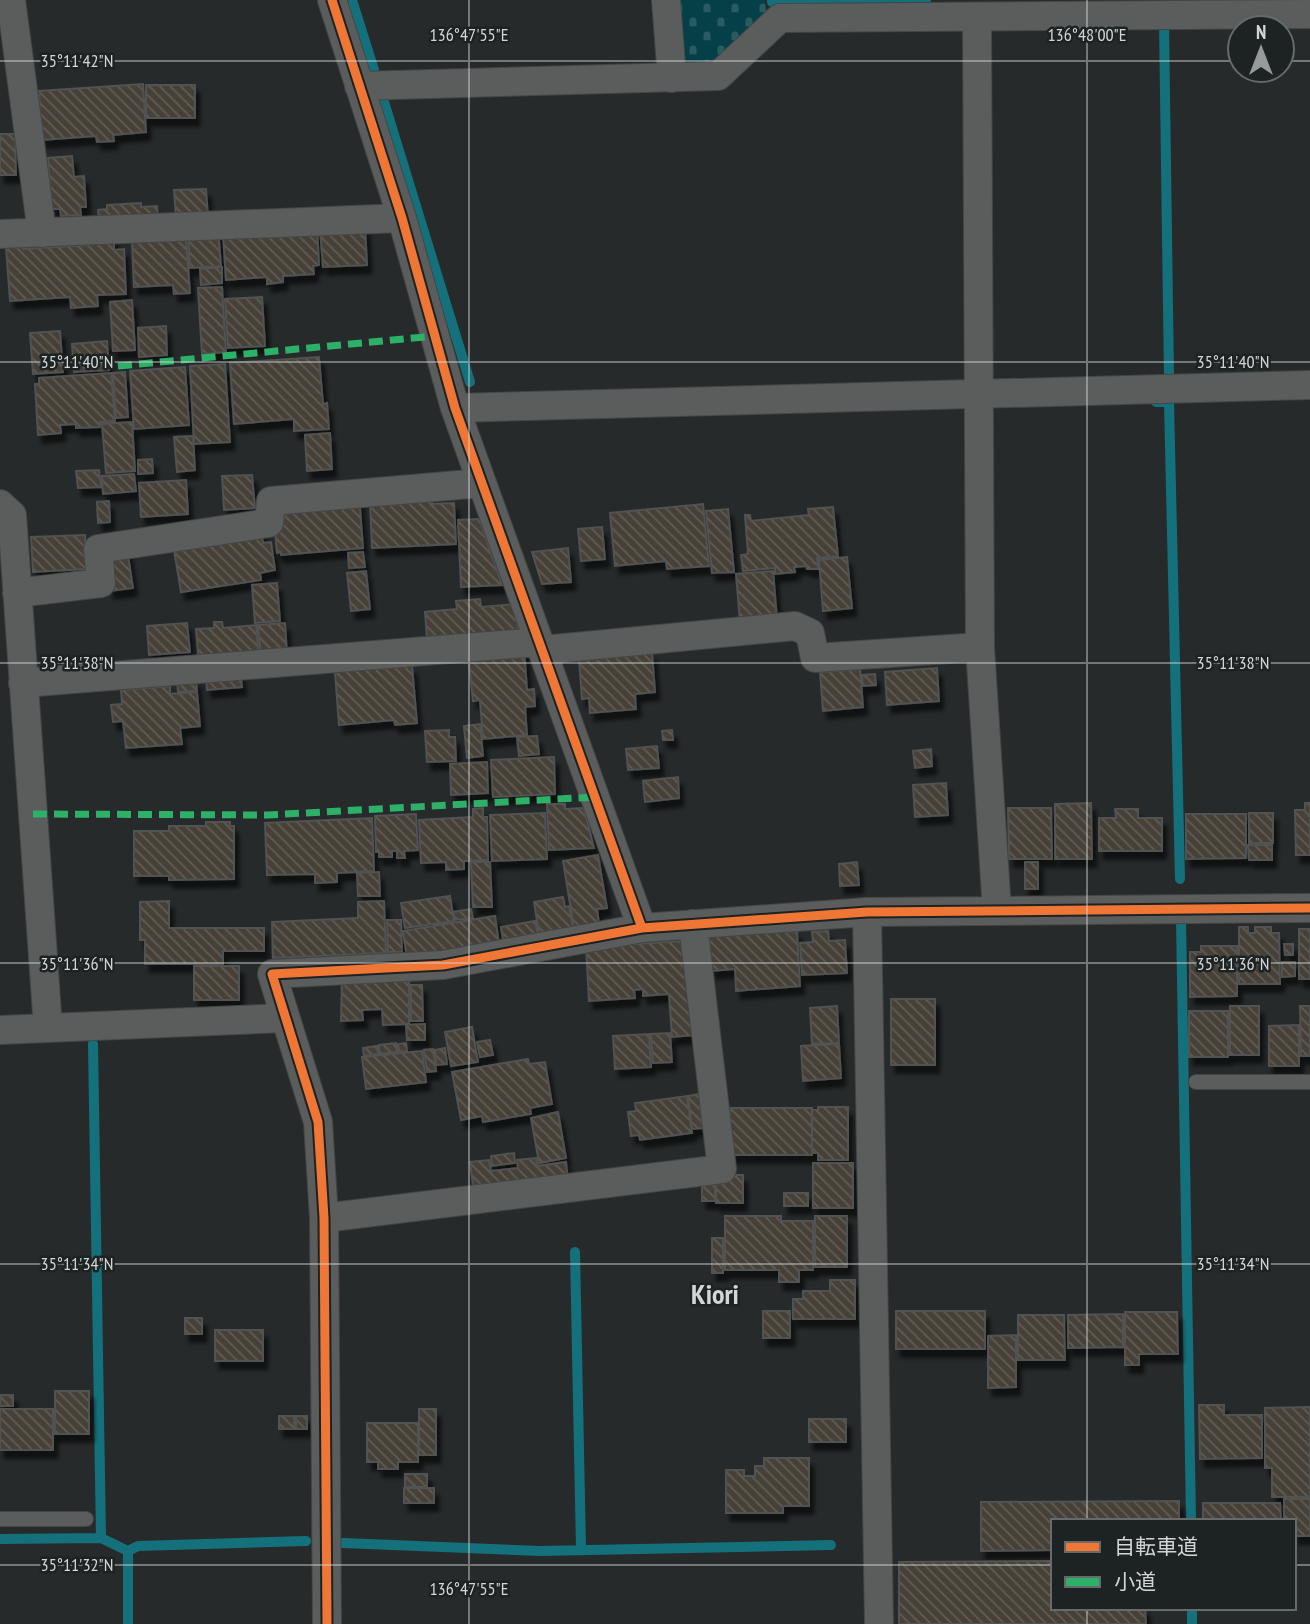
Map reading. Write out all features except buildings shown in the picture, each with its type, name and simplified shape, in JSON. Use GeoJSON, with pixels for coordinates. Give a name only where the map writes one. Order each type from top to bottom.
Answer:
{"type":"FeatureCollection","features":[{"type":"Feature","properties":{"kind":"street"},"geometry":{"type":"LineString","coordinates":[[11,0],[42,233]]}},
{"type":"Feature","properties":{"kind":"street"},"geometry":{"type":"LineString","coordinates":[[332,0],[402,218],[455,408],[642,928]]}},
{"type":"Feature","properties":{"kind":"street"},"geometry":{"type":"LineString","coordinates":[[666,0],[672,78]]}},
{"type":"Feature","properties":{"kind":"street"},"geometry":{"type":"LineString","coordinates":[[359,86],[718,76],[780,18],[1310,14]]}},
{"type":"Feature","properties":{"kind":"street"},"geometry":{"type":"LineString","coordinates":[[977,17],[980,647],[997,911]]}},
{"type":"Feature","properties":{"kind":"street"},"geometry":{"type":"LineString","coordinates":[[0,234],[402,218]]}},
{"type":"Feature","properties":{"kind":"street"},"geometry":{"type":"LineString","coordinates":[[455,408],[1310,385]]}},
{"type":"Feature","properties":{"kind":"street"},"geometry":{"type":"LineString","coordinates":[[17,593],[101,583],[99,549],[269,523],[271,501],[482,483]]}},
{"type":"Feature","properties":{"kind":"street"},"geometry":{"type":"LineString","coordinates":[[0,504],[12,515],[48,1028]]}},
{"type":"Feature","properties":{"kind":"street"},"geometry":{"type":"LineString","coordinates":[[23,682],[795,626],[810,633],[816,658],[980,647]]}},
{"type":"Feature","properties":{"kind":"street"},"geometry":{"type":"LineString","coordinates":[[327,1624],[324,1218],[318,1122],[272,974],[443,965],[642,928],[867,912],[1310,908]]}},
{"type":"Feature","properties":{"kind":"street"},"geometry":{"type":"LineString","coordinates":[[867,912],[879,1624]]}},
{"type":"Feature","properties":{"kind":"street"},"geometry":{"type":"LineString","coordinates":[[324,1218],[722,1169],[693,924]]}},
{"type":"Feature","properties":{"kind":"street"},"geometry":{"type":"LineString","coordinates":[[0,1030],[285,1018]]}},
{"type":"Feature","properties":{"kind":"lane"},"geometry":{"type":"LineString","coordinates":[[1196,1082],[1310,1082]]}},
{"type":"Feature","properties":{"kind":"lane"},"geometry":{"type":"LineString","coordinates":[[0,1519],[86,1519]]}},
{"type":"Feature","properties":{"kind":"green space"},"geometry":{"type":"Polygon","coordinates":[[[674,0],[765,0],[766,12],[715,61],[685,62],[679,57],[674,0]]]}},
{"type":"Feature","properties":{"kind":"waterway"},"geometry":{"type":"LineString","coordinates":[[352,0],[374,70]]}},
{"type":"Feature","properties":{"kind":"waterway"},"geometry":{"type":"LineString","coordinates":[[772,0],[926,0]]}},
{"type":"Feature","properties":{"kind":"waterway"},"geometry":{"type":"LineString","coordinates":[[1164,23],[1169,377]]}},
{"type":"Feature","properties":{"kind":"waterway"},"geometry":{"type":"LineString","coordinates":[[384,102],[470,382]]}},
{"type":"Feature","properties":{"kind":"waterway"},"geometry":{"type":"LineString","coordinates":[[1156,402],[1169,402],[1180,879]]}},
{"type":"Feature","properties":{"kind":"waterway"},"geometry":{"type":"LineString","coordinates":[[1181,919],[1191,1519]]}},
{"type":"Feature","properties":{"kind":"waterway"},"geometry":{"type":"LineString","coordinates":[[93,1044],[101,1538]]}},
{"type":"Feature","properties":{"kind":"waterway"},"geometry":{"type":"LineString","coordinates":[[575,1252],[581,1549]]}},
{"type":"Feature","properties":{"kind":"waterway"},"geometry":{"type":"LineString","coordinates":[[0,1539],[101,1538],[128,1551],[128,1624]]}},
{"type":"Feature","properties":{"kind":"waterway"},"geometry":{"type":"LineString","coordinates":[[128,1551],[138,1546],[306,1541]]}},
{"type":"Feature","properties":{"kind":"waterway"},"geometry":{"type":"LineString","coordinates":[[343,1543],[540,1551],[831,1545]]}},
{"type":"Feature","properties":{"kind":"waterway"},"geometry":{"type":"LineString","coordinates":[[1192,1610],[1192,1624]]}},
{"type":"Feature","properties":{"kind":"marked path"},"geometry":{"type":"LineString","coordinates":[[118,366],[435,336]]}},
{"type":"Feature","properties":{"kind":"marked path"},"geometry":{"type":"LineString","coordinates":[[33,814],[268,815],[595,797]]}},
{"type":"Feature","properties":{"kind":"cycle path"},"geometry":{"type":"LineString","coordinates":[[332,0],[402,218],[455,408],[642,928]]}},
{"type":"Feature","properties":{"kind":"cycle path"},"geometry":{"type":"LineString","coordinates":[[327,1624],[324,1218],[318,1122],[272,974],[443,965],[642,928],[867,912],[1310,908]]}},
{"type":"Feature","properties":{"kind":"district","name":"Kiori"},"geometry":{"type":"Point","coordinates":[715,1293]}}]}
